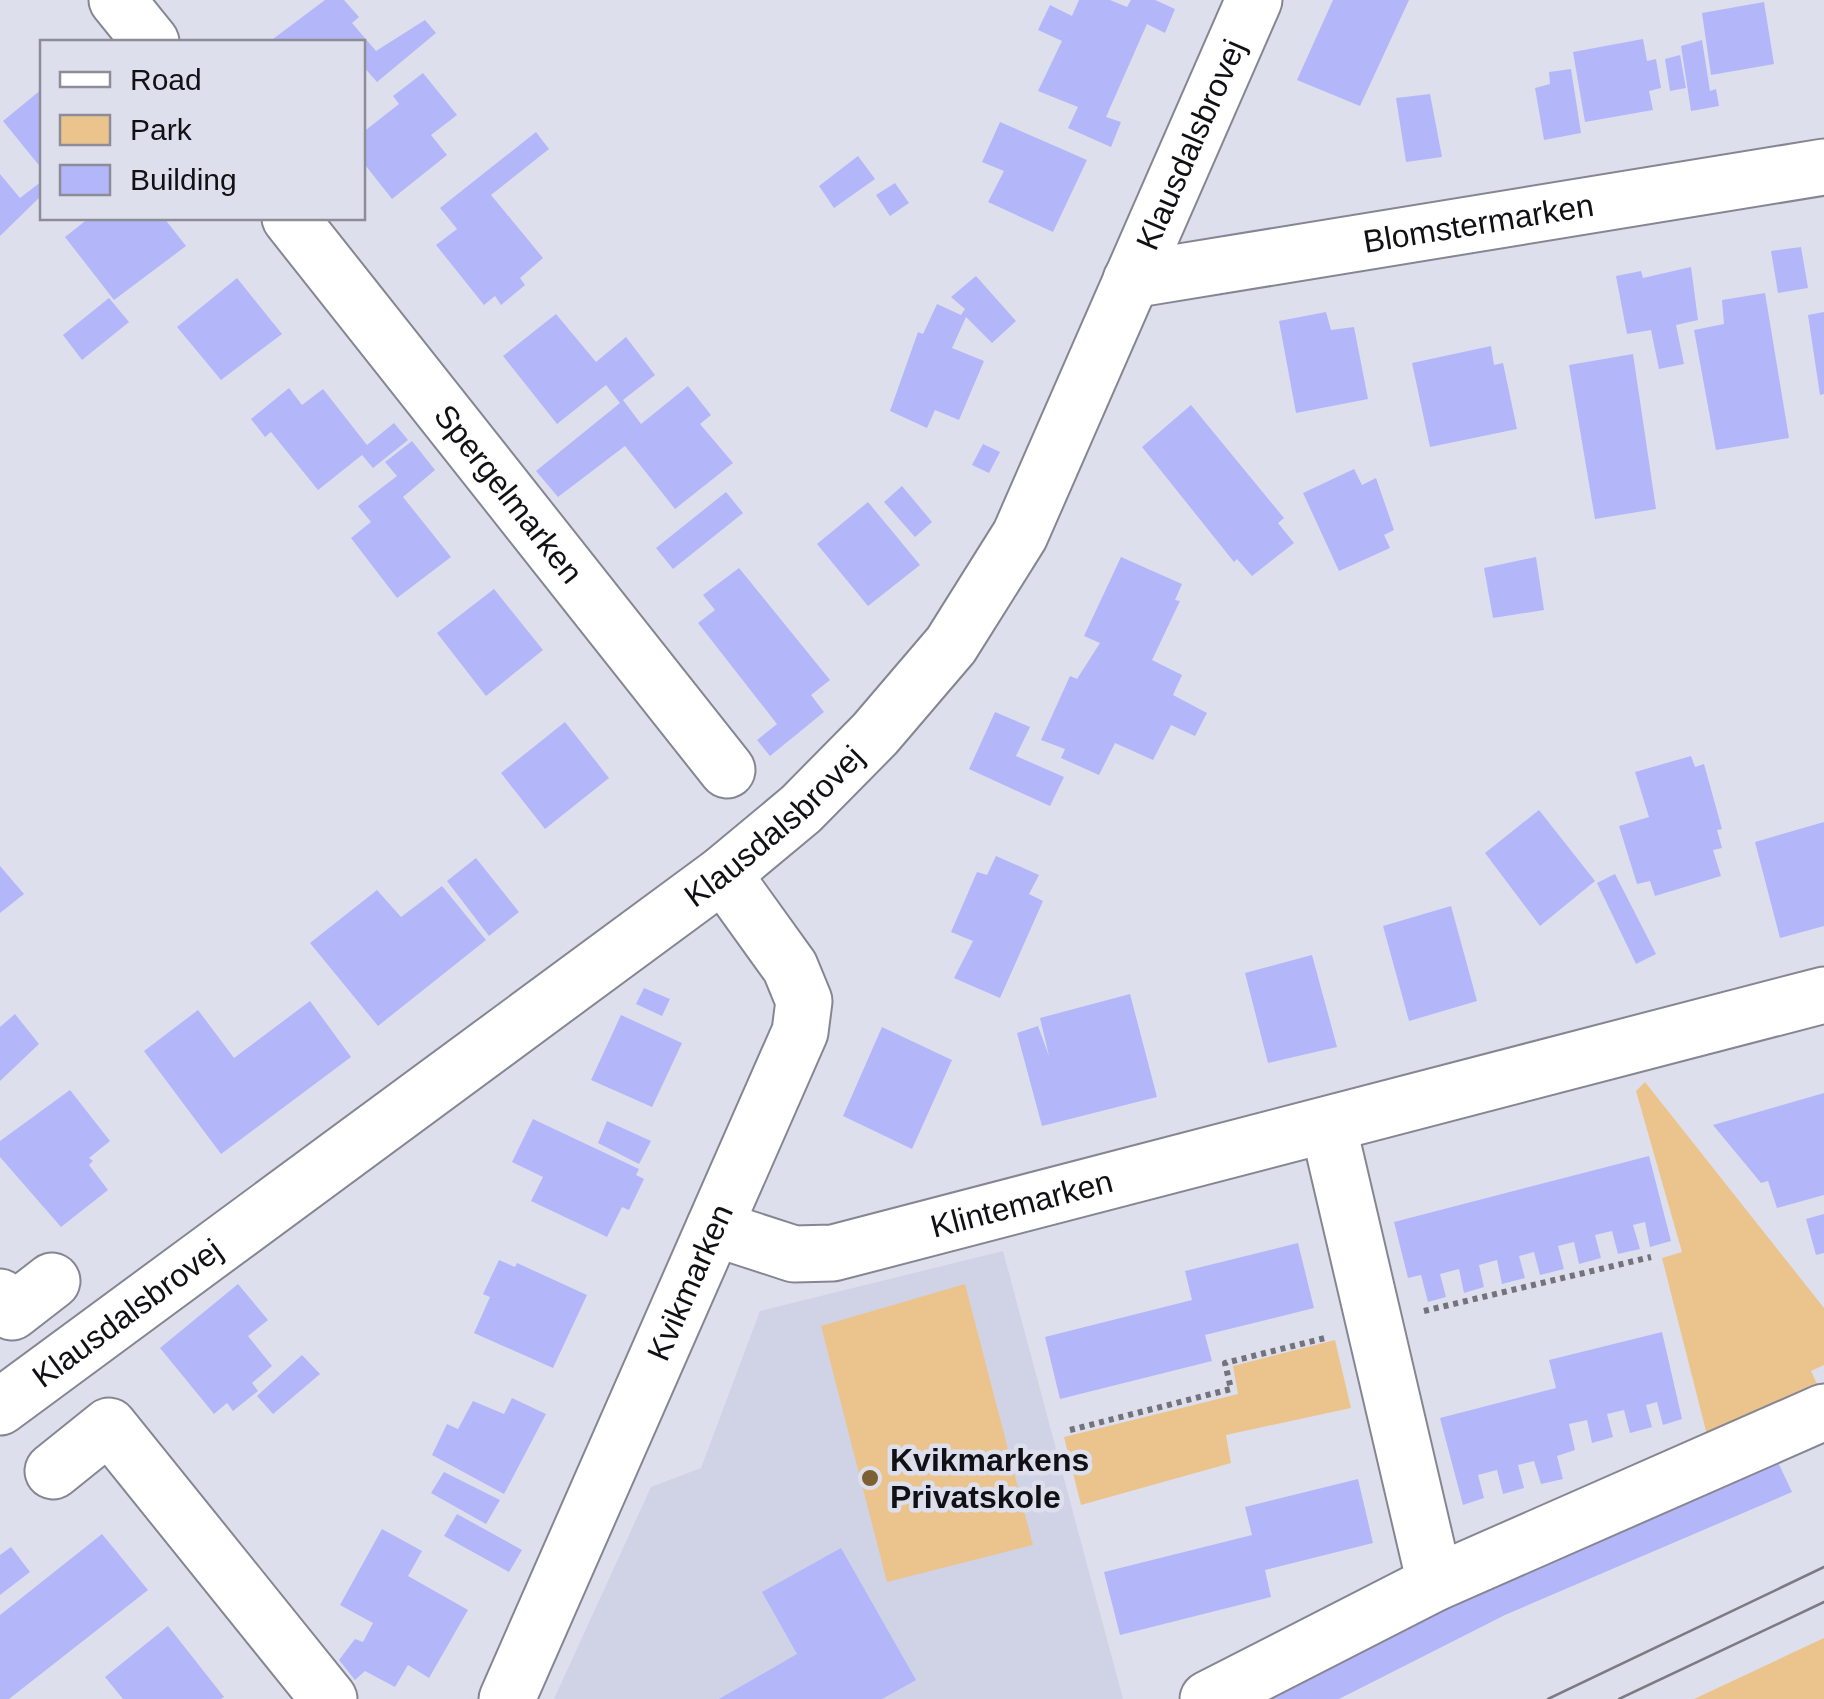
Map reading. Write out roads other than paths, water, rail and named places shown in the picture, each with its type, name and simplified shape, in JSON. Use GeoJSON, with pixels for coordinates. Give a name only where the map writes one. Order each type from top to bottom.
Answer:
{"type":"FeatureCollection","features":[{"type":"Feature","properties":{"kind":"street"},"geometry":{"type":"LineString","coordinates":[[117,0],[149,40]]}},
{"type":"Feature","properties":{"kind":"street","name":"Klausdalsbrovej"},"geometry":{"type":"LineString","coordinates":[[0,1407],[724,874],[801,809],[876,734],[951,644],[1020,535],[1254,0]]}},
{"type":"Feature","properties":{"kind":"street","name":"Blomstermarken"},"geometry":{"type":"LineString","coordinates":[[1132,280],[1824,167]]}},
{"type":"Feature","properties":{"kind":"street","name":"Spergelmarken"},"geometry":{"type":"LineString","coordinates":[[292,220],[727,770]]}},
{"type":"Feature","properties":{"kind":"street","name":"Kvikmarken"},"geometry":{"type":"LineString","coordinates":[[507,1699],[800,1032],[804,1001],[790,966],[724,874]]}},
{"type":"Feature","properties":{"kind":"street","name":"Klintemarken"},"geometry":{"type":"LineString","coordinates":[[714,1228],[794,1254],[833,1253],[1824,995]]}},
{"type":"Feature","properties":{"kind":"street"},"geometry":{"type":"LineString","coordinates":[[1328,1125],[1435,1583]]}},
{"type":"Feature","properties":{"kind":"street"},"geometry":{"type":"LineString","coordinates":[[0,1297],[12,1312],[52,1281]]}},
{"type":"Feature","properties":{"kind":"street"},"geometry":{"type":"LineString","coordinates":[[1208,1699],[1435,1583],[1824,1412]]}},
{"type":"Feature","properties":{"kind":"street"},"geometry":{"type":"LineString","coordinates":[[53,1471],[109,1426],[329,1699]]}},
{"type":"Feature","properties":{"kind":"tram line"},"geometry":{"type":"LineString","coordinates":[[1548,1699],[1824,1567]]}},
{"type":"Feature","properties":{"kind":"tram line"},"geometry":{"type":"LineString","coordinates":[[1619,1699],[1824,1602]]}},
{"type":"Feature","properties":{"kind":"place","name":"Kvikmarkens Privatskole"},"geometry":{"type":"Point","coordinates":[870,1478]}}]}
